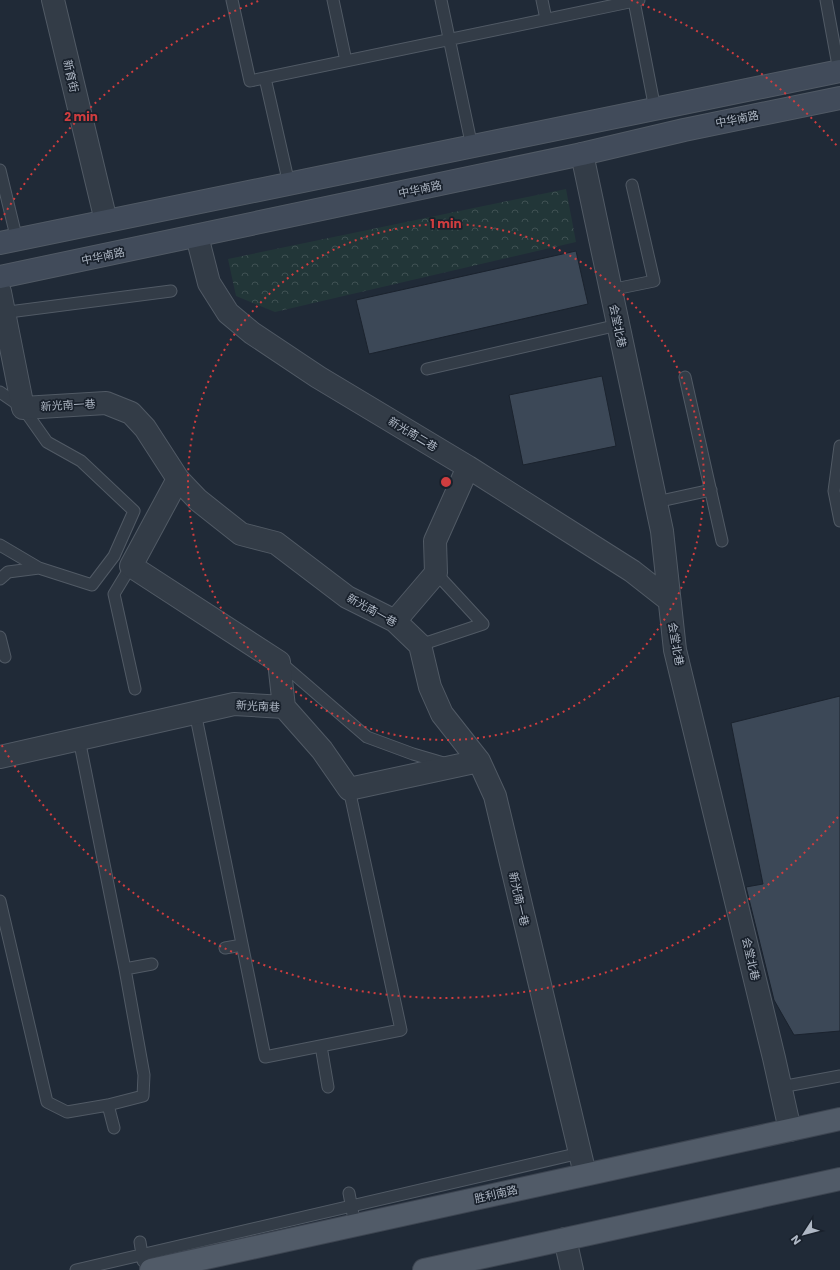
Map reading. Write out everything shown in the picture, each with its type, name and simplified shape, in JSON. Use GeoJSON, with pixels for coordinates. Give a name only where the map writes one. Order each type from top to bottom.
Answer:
{"type":"FeatureCollection","features":[{"type":"Feature","properties":{"kind":"main road"},"geometry":{"type":"LineString","coordinates":[[8,242],[840,71]]}},
{"type":"Feature","properties":{"kind":"main road","name":"中华南路"},"geometry":{"type":"LineString","coordinates":[[0,277],[582,154],[684,130],[840,98]]}},
{"type":"Feature","properties":{"kind":"main road","name":"胜利南路"},"geometry":{"type":"LineString","coordinates":[[147,1262],[353,1215],[585,1174],[840,1119]]}},
{"type":"Feature","properties":{"kind":"main road"},"geometry":{"type":"LineString","coordinates":[[424,1270],[840,1179]]}},
{"type":"Feature","properties":{"kind":"street","name":"新育街"},"geometry":{"type":"LineString","coordinates":[[53,0],[106,221]]}},
{"type":"Feature","properties":{"kind":"street","name":"会堂北巷"},"geometry":{"type":"LineString","coordinates":[[582,154],[662,531],[668,600],[675,650],[698,738],[790,1130]]}},
{"type":"Feature","properties":{"kind":"street","name":"新光南二巷"},"geometry":{"type":"LineString","coordinates":[[197,236],[209,283],[228,313],[252,333],[318,377],[468,467],[632,571],[668,600]]}},
{"type":"Feature","properties":{"kind":"street"},"geometry":{"type":"LineString","coordinates":[[0,292],[23,408]]}},
{"type":"Feature","properties":{"kind":"street","name":"新光南一巷"},"geometry":{"type":"LineString","coordinates":[[23,408],[106,403],[131,413],[145,428],[178,479],[198,500],[241,534],[276,543],[347,597],[395,621],[420,645],[430,687],[442,714],[479,762],[495,796],[585,1174]]}},
{"type":"Feature","properties":{"kind":"street"},"geometry":{"type":"LineString","coordinates":[[395,621],[436,573],[435,541],[468,467]]}},
{"type":"Feature","properties":{"kind":"street"},"geometry":{"type":"LineString","coordinates":[[178,479],[131,566],[279,662],[284,706]]}},
{"type":"Feature","properties":{"kind":"street","name":"新光南巷"},"geometry":{"type":"LineString","coordinates":[[0,757],[234,704],[284,706],[322,750],[349,789]]}},
{"type":"Feature","properties":{"kind":"street"},"geometry":{"type":"LineString","coordinates":[[349,789],[479,762]]}},
{"type":"Feature","properties":{"kind":"street"},"geometry":{"type":"LineString","coordinates":[[564,1239],[572,1270]]}},
{"type":"Feature","properties":{"kind":"lane"},"geometry":{"type":"LineString","coordinates":[[232,0],[250,81],[636,1],[655,109]]}},
{"type":"Feature","properties":{"kind":"lane"},"geometry":{"type":"LineString","coordinates":[[333,0],[346,61]]}},
{"type":"Feature","properties":{"kind":"lane"},"geometry":{"type":"LineString","coordinates":[[441,0],[472,146]]}},
{"type":"Feature","properties":{"kind":"lane"},"geometry":{"type":"LineString","coordinates":[[542,0],[546,19]]}},
{"type":"Feature","properties":{"kind":"lane"},"geometry":{"type":"LineString","coordinates":[[826,0],[840,71]]}},
{"type":"Feature","properties":{"kind":"lane"},"geometry":{"type":"LineString","coordinates":[[265,78],[289,184]]}},
{"type":"Feature","properties":{"kind":"lane"},"geometry":{"type":"LineString","coordinates":[[0,170],[8,242]]}},
{"type":"Feature","properties":{"kind":"lane"},"geometry":{"type":"LineString","coordinates":[[610,290],[654,281],[632,186]]}},
{"type":"Feature","properties":{"kind":"lane"},"geometry":{"type":"LineString","coordinates":[[3,313],[171,291]]}},
{"type":"Feature","properties":{"kind":"lane"},"geometry":{"type":"LineString","coordinates":[[427,369],[618,325]]}},
{"type":"Feature","properties":{"kind":"lane"},"geometry":{"type":"LineString","coordinates":[[685,377],[722,541]]}},
{"type":"Feature","properties":{"kind":"lane"},"geometry":{"type":"LineString","coordinates":[[0,392],[23,408],[47,442],[81,461],[134,511],[114,556],[92,585],[39,568],[0,545]]}},
{"type":"Feature","properties":{"kind":"lane"},"geometry":{"type":"LineString","coordinates":[[840,446],[834,491],[840,521]]}},
{"type":"Feature","properties":{"kind":"lane"},"geometry":{"type":"LineString","coordinates":[[656,502],[711,490]]}},
{"type":"Feature","properties":{"kind":"lane"},"geometry":{"type":"LineString","coordinates":[[131,566],[114,594],[134,689]]}},
{"type":"Feature","properties":{"kind":"lane"},"geometry":{"type":"LineString","coordinates":[[0,578],[8,572],[39,568]]}},
{"type":"Feature","properties":{"kind":"lane"},"geometry":{"type":"LineString","coordinates":[[420,645],[483,624],[436,573]]}},
{"type":"Feature","properties":{"kind":"lane"},"geometry":{"type":"LineString","coordinates":[[0,637],[5,657]]}},
{"type":"Feature","properties":{"kind":"lane"},"geometry":{"type":"LineString","coordinates":[[279,662],[367,737],[413,754],[456,766]]}},
{"type":"Feature","properties":{"kind":"lane"},"geometry":{"type":"LineString","coordinates":[[195,712],[266,1057],[401,1030],[349,789]]}},
{"type":"Feature","properties":{"kind":"lane"},"geometry":{"type":"LineString","coordinates":[[0,901],[47,1102],[67,1112],[108,1105],[143,1096],[144,1075],[125,969],[79,739]]}},
{"type":"Feature","properties":{"kind":"lane"},"geometry":{"type":"LineString","coordinates":[[225,948],[242,945]]}},
{"type":"Feature","properties":{"kind":"lane"},"geometry":{"type":"LineString","coordinates":[[125,969],[152,964]]}},
{"type":"Feature","properties":{"kind":"lane"},"geometry":{"type":"LineString","coordinates":[[321,1046],[328,1087]]}},
{"type":"Feature","properties":{"kind":"lane"},"geometry":{"type":"LineString","coordinates":[[781,1087],[840,1076]]}},
{"type":"Feature","properties":{"kind":"lane"},"geometry":{"type":"LineString","coordinates":[[108,1105],[114,1128]]}},
{"type":"Feature","properties":{"kind":"lane"},"geometry":{"type":"LineString","coordinates":[[349,1193],[353,1215],[580,1153]]}},
{"type":"Feature","properties":{"kind":"lane"},"geometry":{"type":"LineString","coordinates":[[140,1242],[147,1262],[145,1270]]}},
{"type":"Feature","properties":{"kind":"lane"},"geometry":{"type":"LineString","coordinates":[[76,1270],[147,1262]]}},
{"type":"Feature","properties":{"kind":"green space"},"geometry":{"type":"Polygon","coordinates":[[[566,189],[576,242],[275,312],[236,296],[228,259],[566,189]]]}},
{"type":"Feature","properties":{"kind":"building"},"geometry":{"type":"Polygon","coordinates":[[[576,251],[588,304],[369,354],[356,300],[576,251]]]}},
{"type":"Feature","properties":{"kind":"building"},"geometry":{"type":"Polygon","coordinates":[[[602,376],[616,446],[523,465],[509,395],[602,376]]]}},
{"type":"Feature","properties":{"kind":"building"},"geometry":{"type":"Polygon","coordinates":[[[840,696],[840,1031],[794,1035],[774,1000],[746,887],[763,884],[731,723],[840,696]]]}}]}
